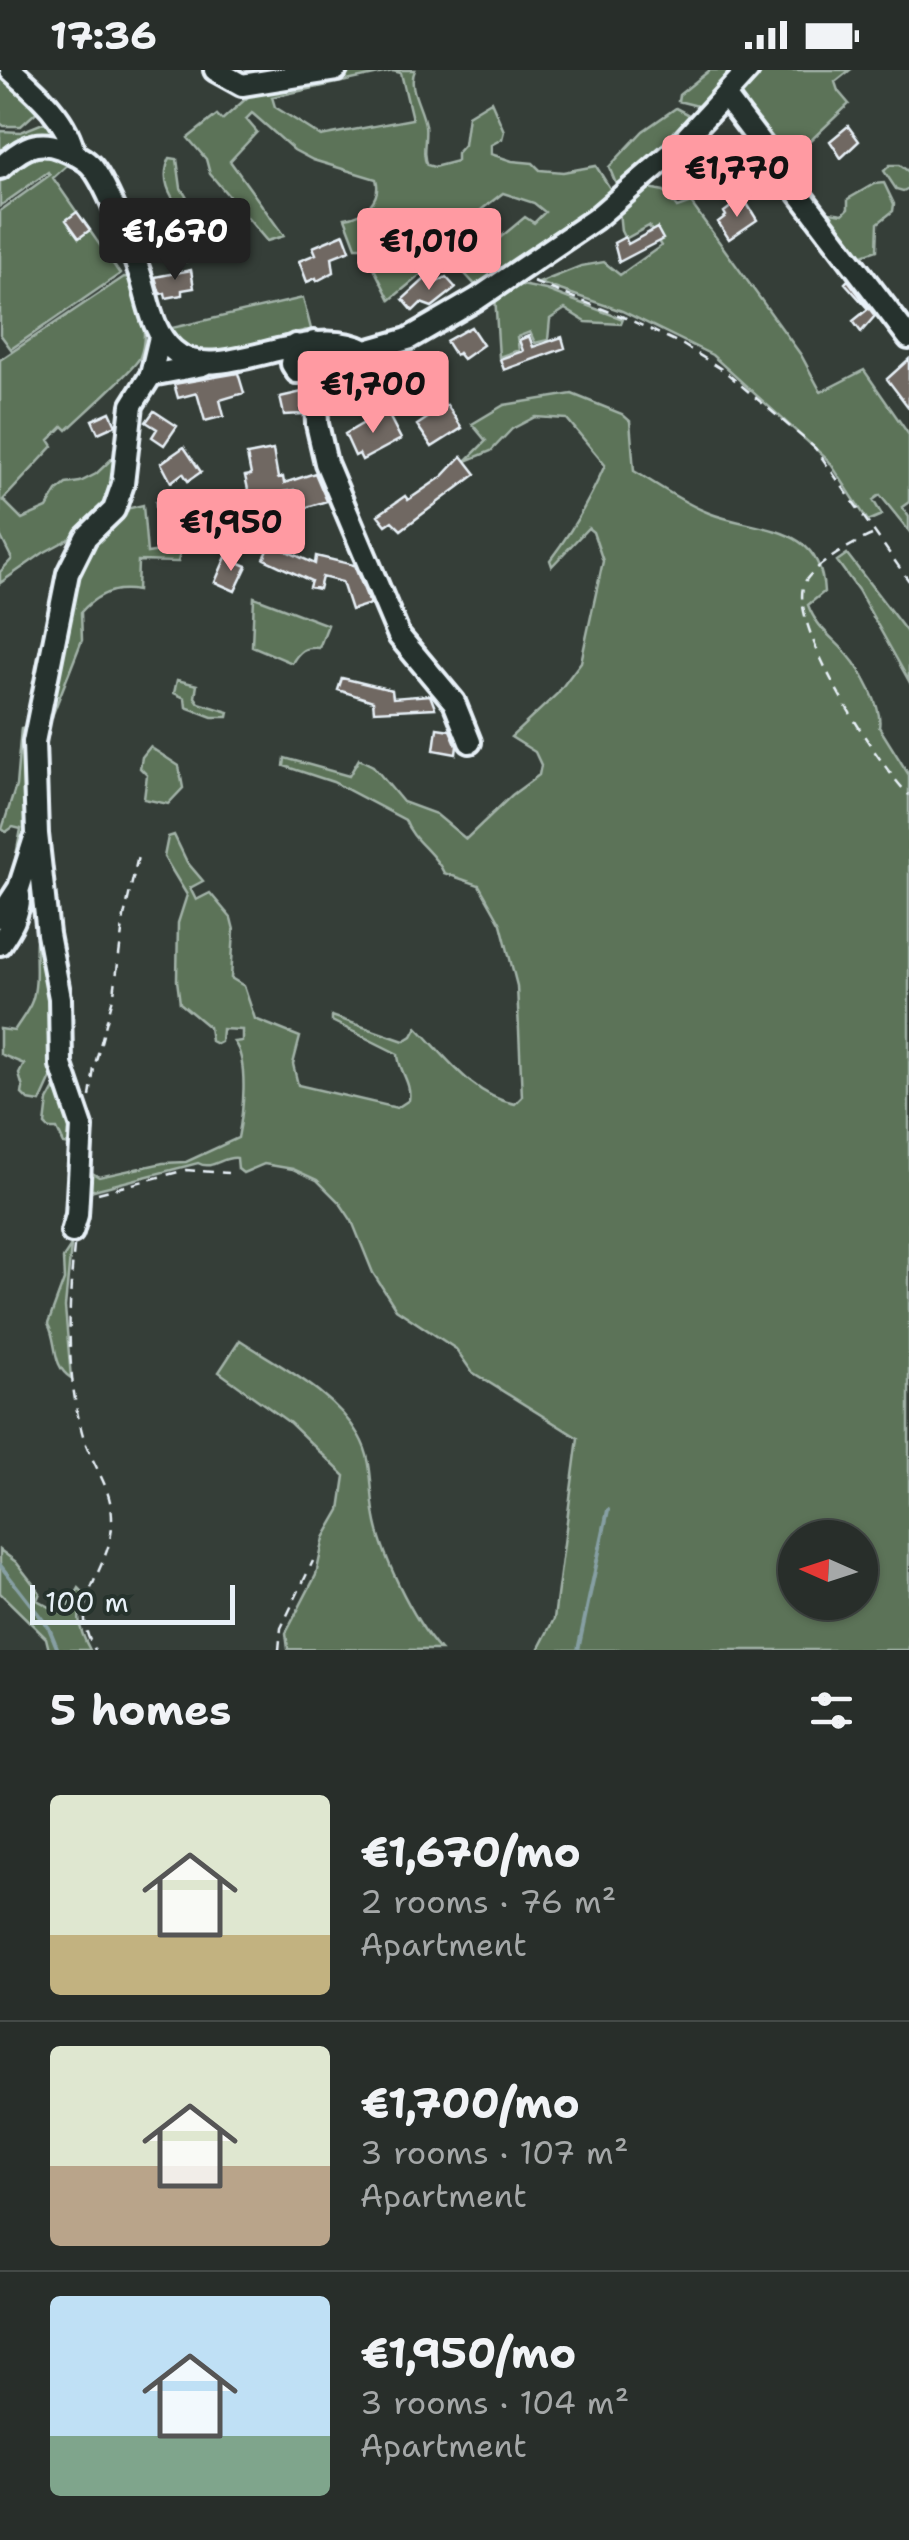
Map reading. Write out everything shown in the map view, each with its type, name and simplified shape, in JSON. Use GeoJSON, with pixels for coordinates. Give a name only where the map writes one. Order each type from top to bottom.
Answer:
{"type":"FeatureCollection","features":[{"type":"Feature","properties":{"kind":"street"},"geometry":{"type":"LineString","coordinates":[[11,70],[49,108],[72,142],[74,154]]}},
{"type":"Feature","properties":{"kind":"street"},"geometry":{"type":"LineString","coordinates":[[215,70],[242,85],[336,70]]}},
{"type":"Feature","properties":{"kind":"street"},"geometry":{"type":"LineString","coordinates":[[150,375],[305,344],[350,343],[366,351],[408,339],[477,299],[595,219],[638,184],[748,70]]}},
{"type":"Feature","properties":{"kind":"street"},"geometry":{"type":"LineString","coordinates":[[726,96],[909,338]]}},
{"type":"Feature","properties":{"kind":"street"},"geometry":{"type":"LineString","coordinates":[[0,168],[18,150],[50,144],[74,154],[92,168],[140,272],[160,337],[178,354],[205,364]]}},
{"type":"Feature","properties":{"kind":"street"},"geometry":{"type":"LineString","coordinates":[[72,1232],[77,1216],[82,1127],[61,1065],[60,998],[37,834],[34,742],[62,594],[86,537],[114,510],[123,484],[132,405],[150,375],[160,337]]}},
{"type":"Feature","properties":{"kind":"street"},"geometry":{"type":"LineString","coordinates":[[305,344],[294,369],[302,374],[316,370],[350,343]]}},
{"type":"Feature","properties":{"kind":"street"},"geometry":{"type":"LineString","coordinates":[[316,370],[318,424],[326,463],[399,636],[454,702],[470,742]]}},
{"type":"Feature","properties":{"kind":"street"},"geometry":{"type":"LineString","coordinates":[[0,917],[18,888],[37,834]]}},
{"type":"Feature","properties":{"kind":"street"},"geometry":{"type":"LineString","coordinates":[[0,944],[20,905],[18,888]]}},
{"type":"Feature","properties":{"kind":"path"},"geometry":{"type":"LineString","coordinates":[[514,272],[539,286],[626,318],[708,358],[815,448],[909,581]]}},
{"type":"Feature","properties":{"kind":"path"},"geometry":{"type":"LineString","coordinates":[[873,534],[810,573],[802,590],[803,616],[859,727],[909,794]]}},
{"type":"Feature","properties":{"kind":"path"},"geometry":{"type":"LineString","coordinates":[[77,1112],[86,1108],[92,1091],[94,1068],[114,994],[124,916],[138,852]]}},
{"type":"Feature","properties":{"kind":"path"},"geometry":{"type":"LineString","coordinates":[[79,1184],[93,1193],[186,1170],[228,1173]]}},
{"type":"Feature","properties":{"kind":"path"},"geometry":{"type":"LineString","coordinates":[[72,1232],[75,1238],[70,1341],[78,1416],[83,1438],[112,1504],[110,1547],[84,1610],[85,1631],[95,1650]]}},
{"type":"Feature","properties":{"kind":"path"},"geometry":{"type":"LineString","coordinates":[[279,1650],[281,1628],[313,1561]]}},
{"type":"Feature","properties":{"kind":"green space"},"geometry":{"type":"Polygon","coordinates":[[[0,70],[42,107],[21,126],[0,123],[0,70]]]}},
{"type":"Feature","properties":{"kind":"green space"},"geometry":{"type":"Polygon","coordinates":[[[355,70],[415,70],[413,83],[425,125],[427,165],[457,161],[457,153],[464,145],[468,115],[491,101],[504,131],[502,139],[491,145],[491,154],[533,163],[540,170],[563,172],[596,166],[614,195],[479,289],[454,262],[435,279],[424,272],[390,300],[363,247],[356,247],[345,218],[359,214],[374,200],[376,179],[313,160],[294,150],[252,113],[246,119],[257,132],[230,161],[284,236],[267,241],[210,174],[206,159],[188,138],[217,115],[222,120],[253,88],[355,70]],[[393,71],[272,97],[275,107],[321,136],[412,119],[401,73],[393,71]],[[503,193],[455,230],[483,252],[525,217],[534,223],[545,212],[534,203],[503,193]]]}},
{"type":"Feature","properties":{"kind":"green space"},"geometry":{"type":"Polygon","coordinates":[[[710,70],[735,70],[702,107],[678,101],[679,95],[710,70]]]}},
{"type":"Feature","properties":{"kind":"green space"},"geometry":{"type":"Polygon","coordinates":[[[757,70],[850,70],[835,82],[849,104],[785,165],[737,98],[738,91],[757,70]]]}},
{"type":"Feature","properties":{"kind":"green space"},"geometry":{"type":"Polygon","coordinates":[[[676,108],[693,117],[619,191],[609,167],[643,131],[676,108]]]}},
{"type":"Feature","properties":{"kind":"green space"},"geometry":{"type":"Polygon","coordinates":[[[48,121],[57,132],[51,137],[0,155],[0,131],[21,132],[48,121]]]}},
{"type":"Feature","properties":{"kind":"green space"},"geometry":{"type":"Polygon","coordinates":[[[32,150],[76,157],[53,178],[120,274],[11,349],[0,334],[0,211],[50,175],[48,172],[0,206],[0,173],[32,150]]]}},
{"type":"Feature","properties":{"kind":"green space"},"geometry":{"type":"Polygon","coordinates":[[[170,158],[177,159],[181,188],[220,253],[171,265],[172,246],[195,238],[169,190],[166,170],[170,158]]]}},
{"type":"Feature","properties":{"kind":"green space"},"geometry":{"type":"Polygon","coordinates":[[[890,165],[900,165],[909,172],[909,188],[896,189],[884,171],[890,165]]]}},
{"type":"Feature","properties":{"kind":"green space"},"geometry":{"type":"Polygon","coordinates":[[[884,183],[894,204],[893,211],[878,223],[877,250],[854,258],[821,217],[830,212],[843,214],[848,209],[848,199],[874,184],[884,183]]]}},
{"type":"Feature","properties":{"kind":"green space"},"geometry":{"type":"Polygon","coordinates":[[[648,188],[664,191],[677,208],[691,203],[801,355],[821,392],[864,370],[909,435],[909,502],[902,507],[909,517],[909,531],[880,495],[873,500],[882,515],[868,521],[829,461],[712,355],[622,311],[539,283],[581,266],[604,262],[620,275],[661,246],[649,226],[625,239],[621,231],[619,211],[648,188]]]}},
{"type":"Feature","properties":{"kind":"green space"},"geometry":{"type":"Polygon","coordinates":[[[124,277],[132,278],[142,317],[140,357],[67,430],[63,426],[49,440],[53,446],[3,500],[22,519],[47,508],[66,484],[96,474],[119,452],[112,498],[96,524],[43,553],[0,583],[0,572],[12,559],[0,535],[0,360],[124,277]]]}},
{"type":"Feature","properties":{"kind":"green space"},"geometry":{"type":"Polygon","coordinates":[[[517,284],[546,290],[623,319],[621,324],[586,322],[565,309],[550,319],[548,340],[535,343],[530,332],[517,337],[519,350],[499,357],[495,295],[517,284]]]}},
{"type":"Feature","properties":{"kind":"green space"},"geometry":{"type":"Polygon","coordinates":[[[303,298],[311,329],[211,354],[195,354],[163,330],[303,298]]]}},
{"type":"Feature","properties":{"kind":"green space"},"geometry":{"type":"Polygon","coordinates":[[[572,394],[630,421],[634,471],[699,509],[799,541],[820,569],[824,592],[808,605],[811,613],[859,670],[874,700],[879,727],[909,775],[909,1650],[538,1650],[554,1619],[578,1438],[472,1372],[456,1349],[396,1309],[373,1273],[352,1221],[317,1180],[293,1169],[264,1164],[243,1173],[238,1169],[237,1158],[232,1158],[82,1193],[84,1168],[99,1177],[186,1162],[238,1138],[243,1074],[234,1042],[242,1041],[242,1030],[222,1029],[221,1042],[217,1044],[211,1041],[209,1027],[180,1003],[178,923],[187,895],[164,857],[168,837],[174,835],[187,862],[203,881],[190,888],[196,900],[210,893],[231,918],[231,978],[244,986],[255,1019],[300,1037],[293,1064],[298,1085],[397,1108],[409,1100],[409,1087],[398,1054],[332,1021],[332,1016],[404,1041],[417,1027],[461,1074],[486,1093],[515,1104],[522,1097],[517,986],[501,924],[479,885],[444,873],[405,820],[333,782],[284,766],[285,758],[349,776],[359,759],[373,766],[403,802],[436,814],[466,839],[539,775],[541,765],[535,752],[511,737],[557,694],[581,662],[603,561],[593,532],[588,528],[552,566],[550,560],[605,465],[567,419],[535,417],[512,429],[491,451],[466,461],[486,441],[472,424],[504,405],[572,394]]]}},
{"type":"Feature","properties":{"kind":"green space"},"geometry":{"type":"Polygon","coordinates":[[[143,505],[147,553],[181,548],[178,562],[138,561],[137,591],[106,593],[81,612],[82,640],[43,739],[76,561],[117,511],[143,505]]]}},
{"type":"Feature","properties":{"kind":"green space"},"geometry":{"type":"Polygon","coordinates":[[[847,554],[909,635],[909,681],[858,590],[837,561],[847,554]]]}},
{"type":"Feature","properties":{"kind":"green space"},"geometry":{"type":"Polygon","coordinates":[[[254,597],[328,625],[319,648],[303,650],[292,663],[252,646],[254,597]]]}},
{"type":"Feature","properties":{"kind":"green space"},"geometry":{"type":"Polygon","coordinates":[[[177,680],[197,685],[195,697],[199,703],[229,712],[228,717],[212,717],[186,707],[185,698],[174,693],[177,680]]]}},
{"type":"Feature","properties":{"kind":"green space"},"geometry":{"type":"Polygon","coordinates":[[[29,726],[28,842],[19,867],[14,866],[21,829],[2,829],[16,786],[21,728],[29,726]]]}},
{"type":"Feature","properties":{"kind":"green space"},"geometry":{"type":"Polygon","coordinates":[[[150,747],[179,766],[183,788],[168,804],[144,799],[147,775],[140,768],[150,747]]]}},
{"type":"Feature","properties":{"kind":"green space"},"geometry":{"type":"Polygon","coordinates":[[[38,925],[47,960],[56,1067],[40,1102],[28,1100],[22,1094],[19,1074],[24,1064],[0,1054],[0,1029],[14,1031],[32,1001],[38,925]]]}},
{"type":"Feature","properties":{"kind":"green space"},"geometry":{"type":"Polygon","coordinates":[[[61,1077],[76,1146],[64,1144],[57,1129],[45,1125],[48,1101],[61,1077]]]}},
{"type":"Feature","properties":{"kind":"green space"},"geometry":{"type":"Polygon","coordinates":[[[71,1246],[65,1307],[71,1378],[60,1367],[48,1324],[64,1280],[63,1258],[71,1246]]]}},
{"type":"Feature","properties":{"kind":"green space"},"geometry":{"type":"Polygon","coordinates":[[[240,1340],[321,1393],[359,1436],[369,1463],[377,1528],[390,1565],[409,1604],[440,1650],[288,1649],[286,1633],[316,1575],[324,1538],[340,1510],[345,1476],[290,1423],[219,1372],[240,1340]]]}},
{"type":"Feature","properties":{"kind":"green space"},"geometry":{"type":"Polygon","coordinates":[[[0,1550],[16,1562],[40,1593],[37,1600],[61,1613],[79,1588],[84,1593],[80,1622],[90,1650],[49,1650],[46,1638],[0,1593],[0,1550]]]}},
{"type":"Feature","properties":{"kind":"building"},"geometry":{"type":"Polygon","coordinates":[[[848,126],[859,141],[841,158],[830,141],[848,126]]]}},
{"type":"Feature","properties":{"kind":"building"},"geometry":{"type":"Polygon","coordinates":[[[735,143],[749,164],[722,183],[707,162],[735,143]]]}},
{"type":"Feature","properties":{"kind":"building"},"geometry":{"type":"Polygon","coordinates":[[[746,202],[757,220],[729,239],[718,222],[736,203],[739,207],[746,202]]]}},
{"type":"Feature","properties":{"kind":"building"},"geometry":{"type":"Polygon","coordinates":[[[77,212],[90,230],[79,238],[66,220],[77,212]]]}},
{"type":"Feature","properties":{"kind":"building"},"geometry":{"type":"Polygon","coordinates":[[[657,228],[663,239],[619,262],[614,243],[625,237],[628,244],[657,228]]]}},
{"type":"Feature","properties":{"kind":"building"},"geometry":{"type":"Polygon","coordinates":[[[344,234],[350,250],[332,257],[334,272],[307,282],[299,261],[316,254],[313,247],[344,234]]]}},
{"type":"Feature","properties":{"kind":"building"},"geometry":{"type":"Polygon","coordinates":[[[191,270],[194,288],[166,298],[165,293],[160,294],[155,277],[191,270]]]}},
{"type":"Feature","properties":{"kind":"building"},"geometry":{"type":"Polygon","coordinates":[[[446,277],[456,288],[432,307],[421,303],[413,311],[403,299],[426,278],[432,285],[446,277]]]}},
{"type":"Feature","properties":{"kind":"building"},"geometry":{"type":"Polygon","coordinates":[[[848,280],[875,316],[861,332],[853,321],[868,309],[845,283],[848,280]]]}},
{"type":"Feature","properties":{"kind":"building"},"geometry":{"type":"Polygon","coordinates":[[[471,327],[483,345],[463,359],[458,353],[455,355],[446,341],[471,327]]]}},
{"type":"Feature","properties":{"kind":"building"},"geometry":{"type":"Polygon","coordinates":[[[529,336],[533,347],[562,337],[565,348],[504,370],[500,359],[523,351],[519,340],[529,336]]]}},
{"type":"Feature","properties":{"kind":"building"},"geometry":{"type":"Polygon","coordinates":[[[909,359],[909,408],[887,379],[909,359]]]}},
{"type":"Feature","properties":{"kind":"building"},"geometry":{"type":"Polygon","coordinates":[[[418,365],[430,388],[404,406],[389,385],[418,365]]]}},
{"type":"Feature","properties":{"kind":"building"},"geometry":{"type":"Polygon","coordinates":[[[238,373],[244,393],[220,400],[224,416],[205,421],[197,393],[178,398],[174,384],[238,373]]]}},
{"type":"Feature","properties":{"kind":"building"},"geometry":{"type":"Polygon","coordinates":[[[302,392],[303,414],[284,415],[280,397],[302,392]]]}},
{"type":"Feature","properties":{"kind":"building"},"geometry":{"type":"Polygon","coordinates":[[[447,405],[462,428],[432,447],[417,425],[447,405]]]}},
{"type":"Feature","properties":{"kind":"building"},"geometry":{"type":"Polygon","coordinates":[[[386,410],[401,439],[362,460],[359,454],[355,456],[345,434],[386,410]]]}},
{"type":"Feature","properties":{"kind":"building"},"geometry":{"type":"Polygon","coordinates":[[[154,411],[177,426],[164,445],[152,437],[157,429],[146,422],[154,411]]]}},
{"type":"Feature","properties":{"kind":"building"},"geometry":{"type":"Polygon","coordinates":[[[110,412],[116,425],[98,433],[92,420],[110,412]]]}},
{"type":"Feature","properties":{"kind":"building"},"geometry":{"type":"Polygon","coordinates":[[[184,447],[201,472],[188,481],[183,473],[171,482],[161,463],[184,447]]]}},
{"type":"Feature","properties":{"kind":"building"},"geometry":{"type":"Polygon","coordinates":[[[273,450],[278,478],[283,477],[284,483],[315,473],[327,501],[304,508],[294,490],[250,498],[245,476],[251,475],[247,455],[273,450]]]}},
{"type":"Feature","properties":{"kind":"building"},"geometry":{"type":"Polygon","coordinates":[[[462,456],[476,474],[401,530],[392,521],[386,525],[378,515],[443,476],[462,456]]]}},
{"type":"Feature","properties":{"kind":"building"},"geometry":{"type":"Polygon","coordinates":[[[190,497],[192,511],[207,509],[209,524],[157,530],[156,502],[190,497]]]}},
{"type":"Feature","properties":{"kind":"building"},"geometry":{"type":"Polygon","coordinates":[[[280,548],[315,564],[316,556],[354,565],[370,604],[351,610],[342,582],[322,577],[319,589],[309,587],[311,581],[264,559],[268,550],[280,548]]]}},
{"type":"Feature","properties":{"kind":"building"},"geometry":{"type":"Polygon","coordinates":[[[226,557],[247,566],[235,591],[215,582],[226,557]]]}},
{"type":"Feature","properties":{"kind":"building"},"geometry":{"type":"Polygon","coordinates":[[[342,678],[392,690],[393,698],[430,695],[435,708],[374,711],[373,701],[338,690],[342,678]]]}},
{"type":"Feature","properties":{"kind":"building"},"geometry":{"type":"Polygon","coordinates":[[[437,728],[450,730],[456,754],[434,750],[437,728]]]}},
{"type":"Feature","properties":{"kind":"waterway"},"geometry":{"type":"LineString","coordinates":[[578,1650],[608,1510]]}},
{"type":"Feature","properties":{"kind":"waterway"},"geometry":{"type":"LineString","coordinates":[[0,1565],[49,1628],[58,1650]]}}]}
